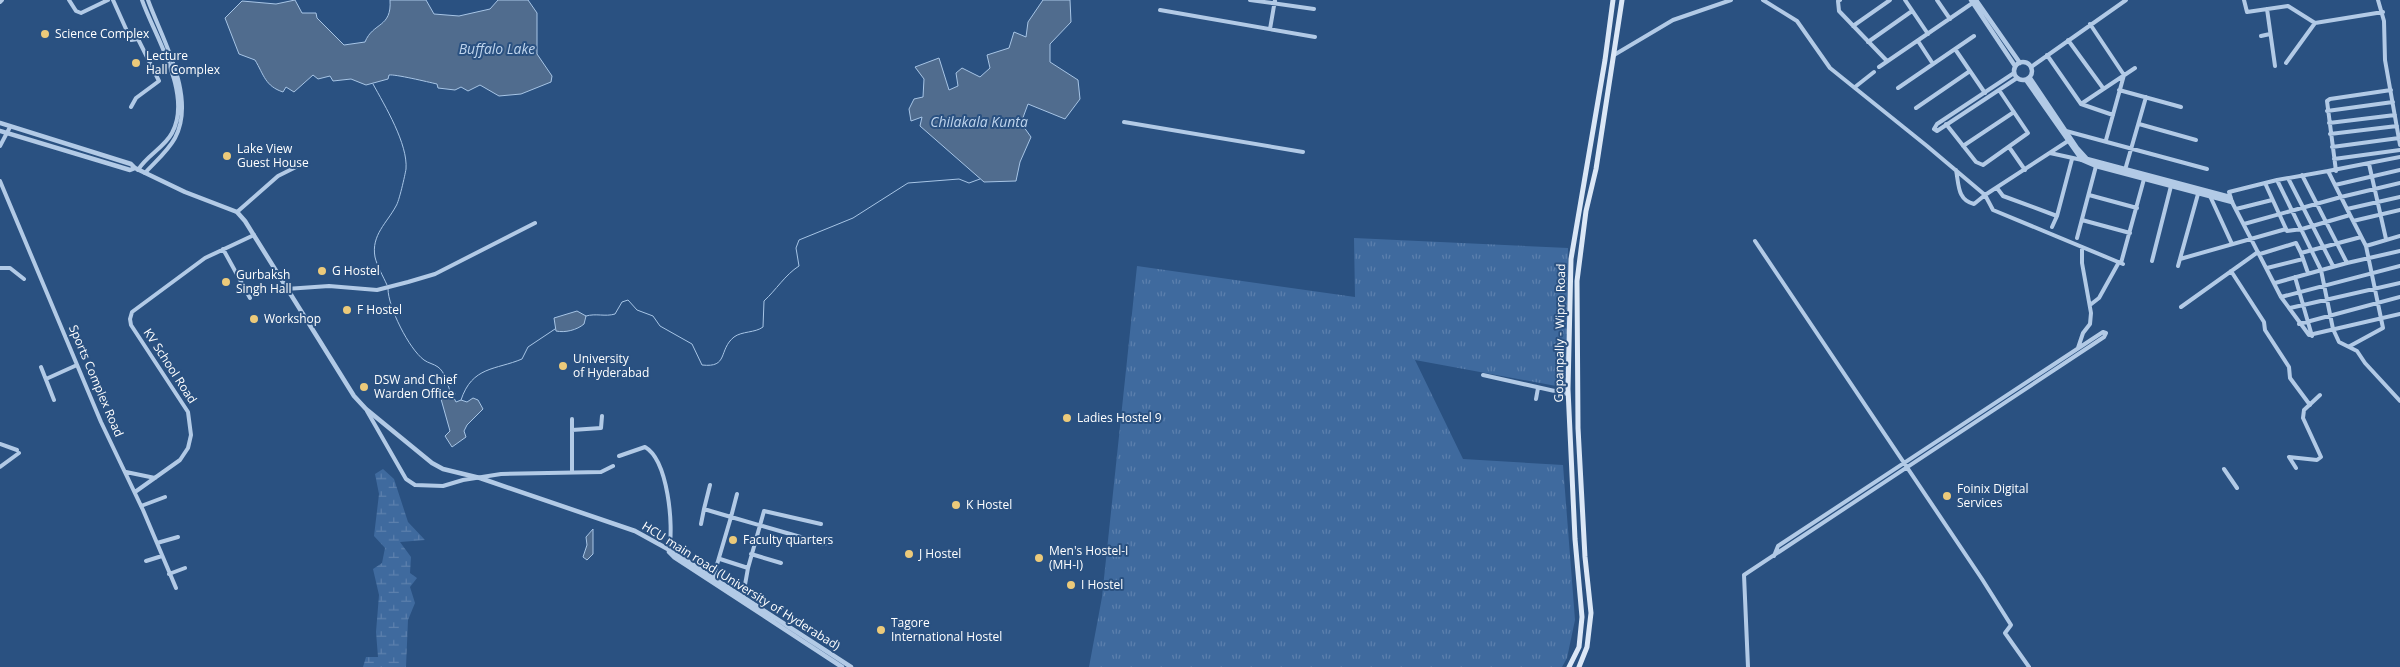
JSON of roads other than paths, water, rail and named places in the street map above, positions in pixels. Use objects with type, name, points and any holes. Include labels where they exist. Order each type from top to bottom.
[{"type":"main road","name":"Gopanpally - Wipro Road","points":[[1569,667],[1579,647],[1582,633],[1568,394],[1571,270],[1578,211],[1605,60],[1613,0]]},
{"type":"main road","name":"Gopanpally - Wipro Road","points":[[1579,667],[1587,647],[1590,627],[1582,514],[1577,400],[1576,320],[1579,272],[1586,211],[1596,170],[1622,0]]},
{"type":"main road","points":[[1571,270],[1579,272]]},
{"type":"main road","points":[[1578,570],[1587,570]]},
{"type":"street","points":[[68,0],[76,11],[81,13],[108,0]]},
{"type":"street","points":[[114,0],[131,40],[138,39],[159,81],[136,98],[131,108]]},
{"type":"street","points":[[0,131],[130,170],[136,169],[171,135],[176,121],[178,106],[172,73],[142,0]]},
{"type":"street","points":[[146,173],[175,139],[182,105],[181,85],[148,0]]},
{"type":"street","points":[[1250,0],[1314,9]]},
{"type":"street","points":[[1614,55],[1673,20],[1731,0]]},
{"type":"street","points":[[1763,0],[1797,21],[1830,68],[1985,195],[1993,210],[2121,263]]},
{"type":"street","points":[[1839,0],[1839,11],[1887,61]]},
{"type":"street","points":[[1853,26],[1890,0]]},
{"type":"street","points":[[1905,0],[1928,34]]},
{"type":"street","points":[[1937,0],[1950,19]]},
{"type":"street","points":[[2031,67],[2126,0]]},
{"type":"street","points":[[2244,0],[2248,12],[2282,6],[2294,9],[2315,23],[2383,12]]},
{"type":"street","points":[[2282,0],[2282,6]]},
{"type":"street","points":[[2378,0],[2383,12],[2385,60],[2400,145]]},
{"type":"street","points":[[1879,67],[1974,1],[2018,65],[2016,76],[1937,131],[1933,128],[1985,92],[2016,76],[2028,79],[2084,159]]},
{"type":"street","points":[[1270,29],[1274,2]]},
{"type":"street","points":[[1160,10],[1315,37]]},
{"type":"street","points":[[2266,10],[2275,66]]},
{"type":"street","points":[[1868,42],[1912,11]]},
{"type":"street","points":[[2286,64],[2315,23]]},
{"type":"street","points":[[2090,24],[2124,74]]},
{"type":"street","points":[[2261,36],[2270,34]]},
{"type":"street","points":[[1898,88],[1974,36]]},
{"type":"street","points":[[2068,40],[2103,88]]},
{"type":"street","points":[[1918,41],[1933,64]]},
{"type":"street","points":[[1955,49],[1988,97]]},
{"type":"street","points":[[2047,55],[2080,104],[2113,115]]},
{"type":"street","points":[[2018,65],[2025,63],[2031,67]]},
{"type":"street","points":[[2028,79],[2032,71],[2031,67]]},
{"type":"street","points":[[2080,104],[2135,68]]},
{"type":"street","points":[[1916,108],[1970,71]]},
{"type":"street","points":[[1855,87],[1874,72]]},
{"type":"street","points":[[2106,140],[2124,74]]},
{"type":"street","points":[[2028,79],[2068,141],[2084,159],[2096,166],[2198,194],[2210,194]]},
{"type":"street","points":[[1946,124],[1976,162],[1982,166],[2028,133],[1998,90]]},
{"type":"street","points":[[2119,90],[2181,107]]},
{"type":"street","points":[[2336,170],[2326,103],[2330,99],[2391,90]]},
{"type":"street","points":[[2125,170],[2133,148],[2146,97]]},
{"type":"street","points":[[2327,111],[2393,102]]},
{"type":"street","points":[[1963,146],[2014,112]]},
{"type":"street","points":[[2329,123],[2395,115]]},
{"type":"street","points":[[1124,122],[1303,152]]},
{"type":"street","points":[[0,123],[129,163],[136,169]]},
{"type":"street","points":[[2139,124],[2196,140]]},
{"type":"street","points":[[0,146],[10,126]]},
{"type":"street","points":[[2330,134],[2397,126]]},
{"type":"street","points":[[2066,131],[2106,140],[2206,169]]},
{"type":"street","points":[[2332,147],[2399,138]]},
{"type":"street","points":[[1956,170],[1960,196],[1964,201],[1974,204],[2068,141]]},
{"type":"street","points":[[2009,148],[2025,170]]},
{"type":"street","points":[[2334,159],[2400,150]]},
{"type":"street","points":[[2050,153],[2092,161],[2231,200]]},
{"type":"street","points":[[2400,157],[2277,180],[2229,192],[2231,200],[2281,297],[2307,334],[2312,336],[2333,329],[2400,314]]},
{"type":"street","points":[[2052,227],[2057,216],[2072,158]]},
{"type":"street","points":[[2369,164],[2386,239]]},
{"type":"street","points":[[237,212],[278,176],[298,166]]},
{"type":"street","points":[[2078,238],[2096,166]]},
{"type":"street","name":"HCU main road (University of Hyderabad)","points":[[136,169],[237,212],[246,221],[286,289],[340,374],[366,409],[432,463],[443,469],[480,478],[635,531],[712,580],[742,596],[851,667]]},
{"type":"street","points":[[2335,185],[2400,170]]},
{"type":"street","points":[[2328,171],[2366,246],[2383,328],[2350,346]]},
{"type":"street","points":[[2302,175],[2347,263]]},
{"type":"street","points":[[2288,178],[2333,266]]},
{"type":"street","points":[[2090,305],[2099,298],[2121,263],[2144,179]]},
{"type":"street","name":"Sports Complex Road","points":[[0,180],[101,422],[126,472],[176,588]]},
{"type":"street","points":[[2277,180],[2312,249],[2324,285],[2333,329],[2339,342],[2357,351],[2365,363],[2400,401]]},
{"type":"street","points":[[2265,183],[2286,229]]},
{"type":"street","points":[[2244,224],[2317,203],[2400,184]]},
{"type":"street","points":[[2152,261],[2171,186]]},
{"type":"street","points":[[1997,188],[2003,196],[2057,216]]},
{"type":"street","points":[[2178,266],[2198,194]]},
{"type":"street","points":[[2210,194],[2232,244]]},
{"type":"street","points":[[2089,195],[2137,208]]},
{"type":"street","points":[[2347,209],[2400,197]]},
{"type":"street","points":[[2236,208],[2272,200]]},
{"type":"street","points":[[2353,221],[2400,210]]},
{"type":"street","points":[[2180,259],[2286,229],[2289,231],[2302,229],[2350,214]]},
{"type":"street","points":[[2082,220],[2130,233]]},
{"type":"street","points":[[286,289],[329,286],[378,290],[435,274],[535,223]]},
{"type":"street","name":"KV School Road","points":[[135,492],[184,455],[190,442],[190,417],[131,325],[130,318],[132,312],[191,267],[254,234]]},
{"type":"street","points":[[2366,246],[2400,236]]},
{"type":"street","points":[[2300,254],[2312,249],[2361,237]]},
{"type":"street","points":[[1755,241],[2011,624],[2005,633],[2029,667]]},
{"type":"street","points":[[2181,307],[2259,253],[2296,243],[2308,273]]},
{"type":"street","points":[[2077,350],[2083,333],[2090,324],[2090,305],[2082,263],[2082,247]]},
{"type":"street","points":[[223,249],[250,298]]},
{"type":"street","points":[[2275,283],[2333,266],[2400,251]]},
{"type":"street","points":[[2267,268],[2303,259]]},
{"type":"street","points":[[2281,297],[2400,266]]},
{"type":"street","points":[[0,268],[10,268],[24,279]]},
{"type":"street","points":[[2231,271],[2264,322],[2265,330],[2289,367],[2290,378],[2310,405]]},
{"type":"street","points":[[2295,277],[2312,336]]},
{"type":"street","points":[[2290,308],[2400,282]]},
{"type":"street","points":[[2299,324],[2400,297]]},
{"type":"street","points":[[1748,667],[1744,575],[1774,556],[1906,465],[2103,332],[2106,333],[2104,337],[1906,465]]},
{"type":"street","points":[[46,379],[77,366]]},
{"type":"street","points":[[41,367],[54,400]]},
{"type":"street","points":[[1483,374],[1568,394]]},
{"type":"street","points":[[1536,400],[1538,388]]},
{"type":"street","points":[[2296,468],[2290,457],[2317,460],[2321,457],[2302,418],[2304,410],[2320,396]]},
{"type":"street","points":[[366,409],[406,479],[415,485],[443,486],[501,474],[601,472],[613,466]]},
{"type":"street","points":[[572,430],[601,428],[602,416]]},
{"type":"street","points":[[572,419],[572,473]]},
{"type":"street","points":[[0,444],[18,452],[0,466]]},
{"type":"street","points":[[620,456],[644,447],[652,451],[663,476],[670,511],[671,541],[668,551]]},
{"type":"street","points":[[2224,469],[2237,488]]},
{"type":"street","points":[[126,472],[155,478]]},
{"type":"street","points":[[701,524],[710,485]]},
{"type":"street","points":[[737,494],[720,559],[712,580],[842,667]]},
{"type":"street","points":[[141,506],[165,497]]},
{"type":"street","points":[[704,509],[825,544]]},
{"type":"street","points":[[742,596],[762,513],[766,510],[821,524]]},
{"type":"street","points":[[157,543],[178,537]]},
{"type":"street","points":[[751,554],[781,563]]},
{"type":"street","points":[[146,561],[162,556]]},
{"type":"street","points":[[720,559],[748,568]]},
{"type":"street","points":[[169,574],[185,568]]},
{"type":"water","name":"Buffalo Lake","points":[[295,0],[302,13],[316,13],[317,18],[344,45],[365,42],[368,36],[388,16],[390,0],[426,0],[434,14],[459,16],[490,9],[498,0],[528,0],[537,13],[537,54],[552,76],[551,82],[521,94],[499,96],[480,85],[468,91],[461,87],[455,90],[438,88],[437,84],[392,75],[389,75],[388,79],[366,85],[351,79],[333,81],[330,76],[318,79],[313,75],[294,92],[286,87],[283,92],[272,87],[255,60],[239,54],[225,18],[242,1],[276,4]]},
{"type":"water","name":"Chilakala Kunta","points":[[1043,0],[1070,0],[1071,22],[1050,44],[1050,62],[1078,80],[1080,99],[1065,119],[1028,104],[1021,123],[1031,137],[1020,162],[1016,181],[984,182],[920,126],[922,117],[911,121],[909,109],[914,99],[923,97],[924,79],[915,67],[939,58],[949,90],[958,86],[956,73],[962,68],[980,77],[990,68],[987,55],[1009,48],[1014,32],[1026,37],[1028,22]]},
{"type":"water","points":[[577,311],[586,316],[584,324],[571,331],[556,331],[554,318]]},
{"type":"water","points":[[450,391],[455,393],[454,398],[456,402],[461,400],[467,402],[473,398],[478,400],[483,409],[467,425],[464,431],[466,437],[452,447],[445,436],[450,431],[441,399],[444,394]]},
{"type":"water","points":[[593,529],[593,554],[587,560],[583,557],[587,545],[586,537]]},
{"type":"waterway","points":[[373,84],[395,125],[406,159],[406,169],[397,204],[375,242],[375,257],[387,285]]},
{"type":"waterway","points":[[586,316],[615,314],[622,302],[628,300],[637,310],[653,316],[660,326],[692,344],[702,365],[716,364],[720,361],[726,347],[734,337],[763,327],[764,301],[799,266],[796,248],[799,240],[853,218],[908,183],[959,179],[969,183],[980,179]]},
{"type":"waterway","points":[[388,289],[395,316],[412,347],[424,360],[440,369],[446,378],[450,391]]},
{"type":"waterway","points":[[461,400],[466,389],[478,375],[522,359],[528,347],[555,329]]},
{"type":"place","name":"Science Complex","points":[[45,34]]},
{"type":"place","name":"Lecture Hall Complex","points":[[136,63]]},
{"type":"place","name":"Lake View Guest House","points":[[227,156]]},
{"type":"place","name":"G Hostel","points":[[322,271]]},
{"type":"place","name":"Gurbaksh Singh Hall","points":[[226,282]]},
{"type":"place","name":"F Hostel","points":[[347,310]]},
{"type":"place","name":"Workshop","points":[[254,319]]},
{"type":"place","name":"University of Hyderabad","points":[[563,366]]},
{"type":"place","name":"DSW and Chief Warden Office","points":[[364,387]]},
{"type":"place","name":"Ladies Hostel 9","points":[[1067,418]]},
{"type":"place","name":"Foinix Digital Services","points":[[1947,496]]},
{"type":"place","name":"K Hostel","points":[[956,505]]},
{"type":"place","name":"Faculty quarters","points":[[733,540]]},
{"type":"place","name":"J Hostel","points":[[909,554]]},
{"type":"place","name":"Men's Hostel-I (MH-I)","points":[[1039,558]]},
{"type":"place","name":"I Hostel","points":[[1071,585]]},
{"type":"place","name":"Tagore International Hostel","points":[[881,630]]}]
